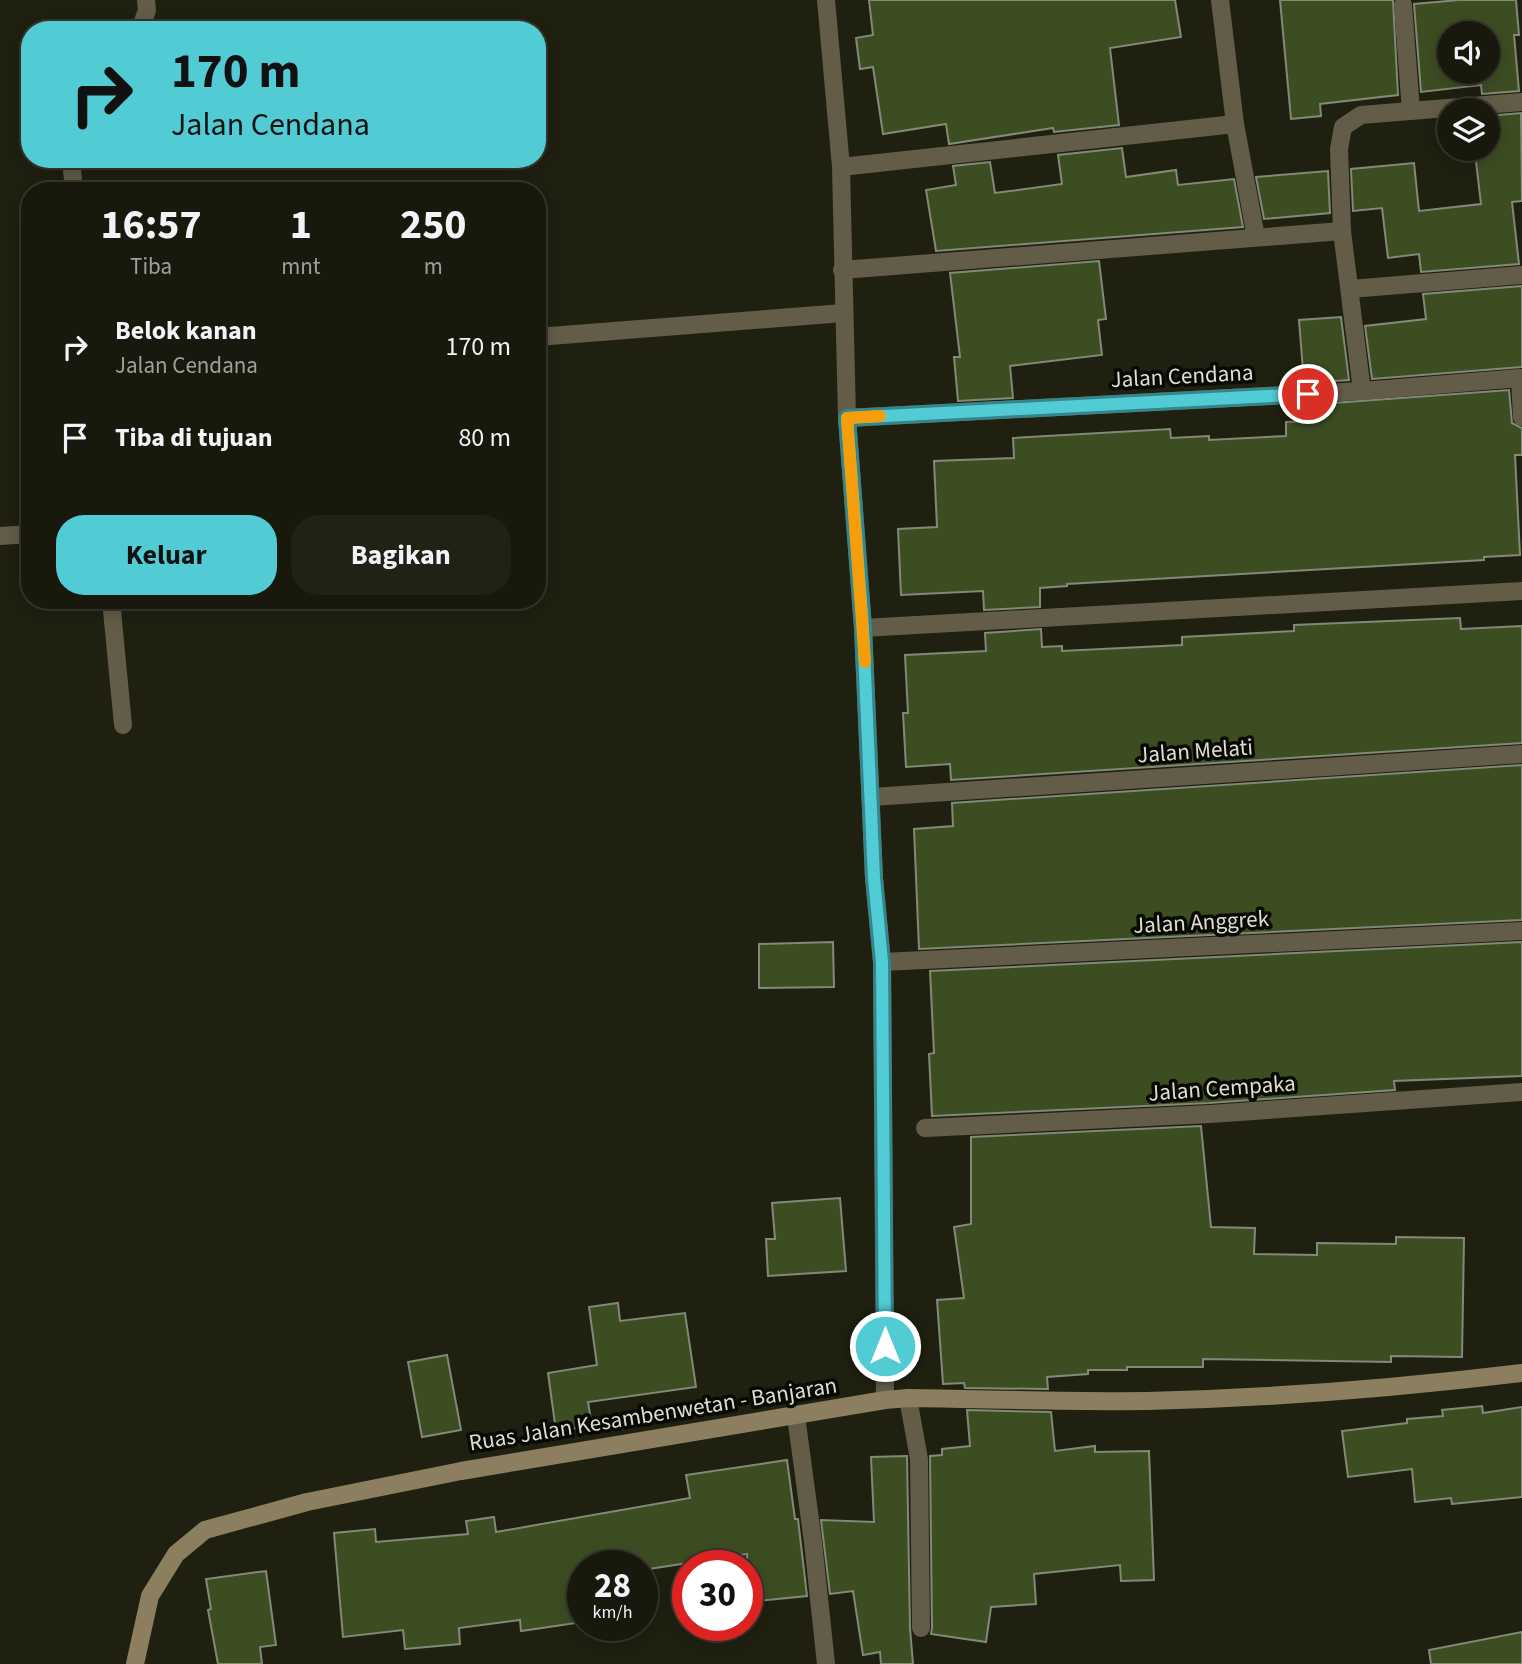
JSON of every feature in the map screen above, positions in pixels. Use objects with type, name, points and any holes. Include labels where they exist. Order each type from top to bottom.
[{"type":"main road","name":"Ruas Jalan Kesambenwetan - Banjaran","points":[[135,1664],[150,1596],[176,1554],[205,1530],[307,1502],[461,1471],[885,1400],[1185,1399],[1439,1383],[1522,1373]]},
{"type":"street","points":[[143,21],[147,10],[146,0]]},
{"type":"street","points":[[826,0],[841,167],[847,418],[863,628],[874,878],[882,962],[885,1400]]},
{"type":"street","points":[[1220,0],[1235,124],[1256,237]]},
{"type":"street","points":[[1403,5],[1411,111]]},
{"type":"street","points":[[1362,391],[1342,231],[1339,149],[1343,127],[1361,115],[1522,102]]},
{"type":"street","points":[[841,167],[1235,124]]},
{"type":"street","points":[[842,270],[1342,231]]},
{"type":"street","points":[[1350,289],[1522,275]]},
{"type":"street","points":[[546,336],[843,313]]},
{"type":"street","points":[[1521,378],[1522,417]]},
{"type":"street","name":"Jalan Cendana","points":[[847,418],[1362,391],[1521,378]]},
{"type":"street","points":[[0,536],[21,535]]},
{"type":"street","points":[[863,628],[1522,591]]},
{"type":"street","points":[[112,609],[123,725]]},
{"type":"street","name":"Jalan Melati","points":[[872,797],[1522,754]]},
{"type":"street","name":"Jalan Anggrek","points":[[882,962],[1522,931]]},
{"type":"street","name":"Jalan Cempaka","points":[[925,1128],[1210,1114],[1522,1092]]},
{"type":"street","points":[[908,1398],[919,1459],[921,1628]]},
{"type":"street","points":[[796,1416],[826,1664]]},
{"type":"building","points":[[869,0],[1175,0],[1181,37],[1110,48],[1119,125],[1054,132],[1053,128],[949,144],[946,124],[883,134],[873,67],[860,69],[856,38],[873,35]]},
{"type":"building","points":[[1280,0],[1393,0],[1398,95],[1320,104],[1321,116],[1291,119]]},
{"type":"building","points":[[1459,0],[1516,0],[1519,35],[1514,35],[1519,91],[1482,94],[1481,85],[1421,92],[1414,4]]},
{"type":"building","points":[[1521,113],[1522,201],[1512,202],[1519,264],[1421,272],[1419,254],[1388,258],[1382,208],[1353,211],[1351,169],[1414,163],[1419,211],[1481,204],[1476,161],[1500,161],[1500,115]]},
{"type":"building","points":[[1122,148],[1126,177],[1176,170],[1178,185],[1234,179],[1243,227],[936,251],[926,190],[956,185],[953,166],[990,162],[995,193],[1062,184],[1058,155]]},
{"type":"building","points":[[1328,171],[1330,213],[1264,219],[1256,177]]},
{"type":"building","points":[[1099,261],[1106,319],[1098,320],[1102,355],[1010,366],[1013,398],[958,401],[954,357],[960,357],[950,273]]},
{"type":"building","points":[[1522,286],[1522,367],[1372,379],[1365,326],[1426,319],[1423,294]]},
{"type":"building","points":[[1341,317],[1349,380],[1304,383],[1299,320]]},
{"type":"building","points":[[1509,390],[1512,423],[1522,428],[1522,455],[1515,455],[1520,555],[1484,557],[1484,560],[1067,584],[1040,588],[1040,607],[984,610],[983,591],[901,595],[898,529],[937,527],[934,461],[1014,458],[1013,438],[1170,429],[1171,438],[1209,436],[1209,440],[1286,436],[1286,422],[1308,421],[1306,405]]},
{"type":"building","points":[[1460,618],[1461,629],[1522,626],[1522,743],[951,780],[950,764],[906,767],[903,713],[908,713],[905,655],[986,651],[985,633],[1041,629],[1042,647],[1062,646],[1062,651],[1182,645],[1182,637],[1294,631],[1294,625]]},
{"type":"building","points":[[1522,765],[1522,920],[919,949],[914,829],[953,826],[952,803]]},
{"type":"building","points":[[833,942],[834,987],[759,988],[759,944]]},
{"type":"building","points":[[1522,942],[1522,1076],[1394,1081],[1395,1090],[1209,1103],[932,1116],[929,1054],[934,1053],[930,971]]},
{"type":"building","points":[[1201,1126],[1211,1227],[1255,1228],[1254,1254],[1317,1255],[1317,1243],[1396,1244],[1396,1237],[1464,1238],[1462,1357],[1391,1356],[1391,1362],[1203,1359],[1203,1367],[1127,1367],[1127,1370],[1088,1370],[1088,1374],[1047,1377],[1048,1389],[965,1388],[964,1383],[943,1384],[937,1300],[964,1298],[954,1227],[971,1224],[971,1137]]},
{"type":"building","points":[[840,1198],[846,1271],[768,1276],[766,1239],[775,1239],[772,1203]]},
{"type":"building","points":[[618,1303],[620,1321],[685,1313],[696,1387],[588,1402],[592,1426],[556,1431],[548,1373],[597,1365],[589,1307]]},
{"type":"building","points":[[447,1355],[461,1430],[422,1437],[408,1362]]},
{"type":"building","points":[[1482,1406],[1483,1413],[1522,1407],[1522,1497],[1452,1504],[1451,1498],[1415,1502],[1412,1469],[1348,1477],[1342,1431],[1407,1423],[1407,1419],[1443,1416],[1442,1410]]},
{"type":"building","points":[[967,1410],[1051,1412],[1055,1451],[1095,1446],[1095,1452],[1149,1451],[1154,1580],[1121,1581],[1120,1565],[1034,1574],[1036,1604],[991,1607],[986,1642],[931,1634],[930,1456],[942,1455],[942,1449],[970,1446]]},
{"type":"building","points":[[907,1456],[913,1664],[881,1664],[880,1652],[863,1655],[853,1591],[830,1594],[821,1520],[874,1522],[871,1457]]},
{"type":"building","points":[[787,1460],[795,1519],[798,1519],[807,1596],[763,1600],[763,1550],[672,1550],[672,1565],[658,1568],[658,1550],[567,1550],[567,1624],[521,1631],[520,1620],[459,1628],[460,1644],[405,1649],[403,1630],[343,1637],[334,1533],[375,1529],[376,1542],[468,1534],[466,1521],[494,1517],[496,1532],[690,1498],[686,1475]]},
{"type":"building","points":[[266,1571],[276,1645],[260,1647],[262,1664],[218,1664],[208,1610],[211,1609],[206,1579]]},
{"type":"building","points":[[1522,1632],[1522,1664],[1431,1664],[1429,1650]]},
{"type":"slow traffic","points":[[865,662],[847,418],[880,416]]},
{"type":"route","points":[[885,1346],[882,962],[874,878],[863,628],[847,418],[1308,394]]}]
